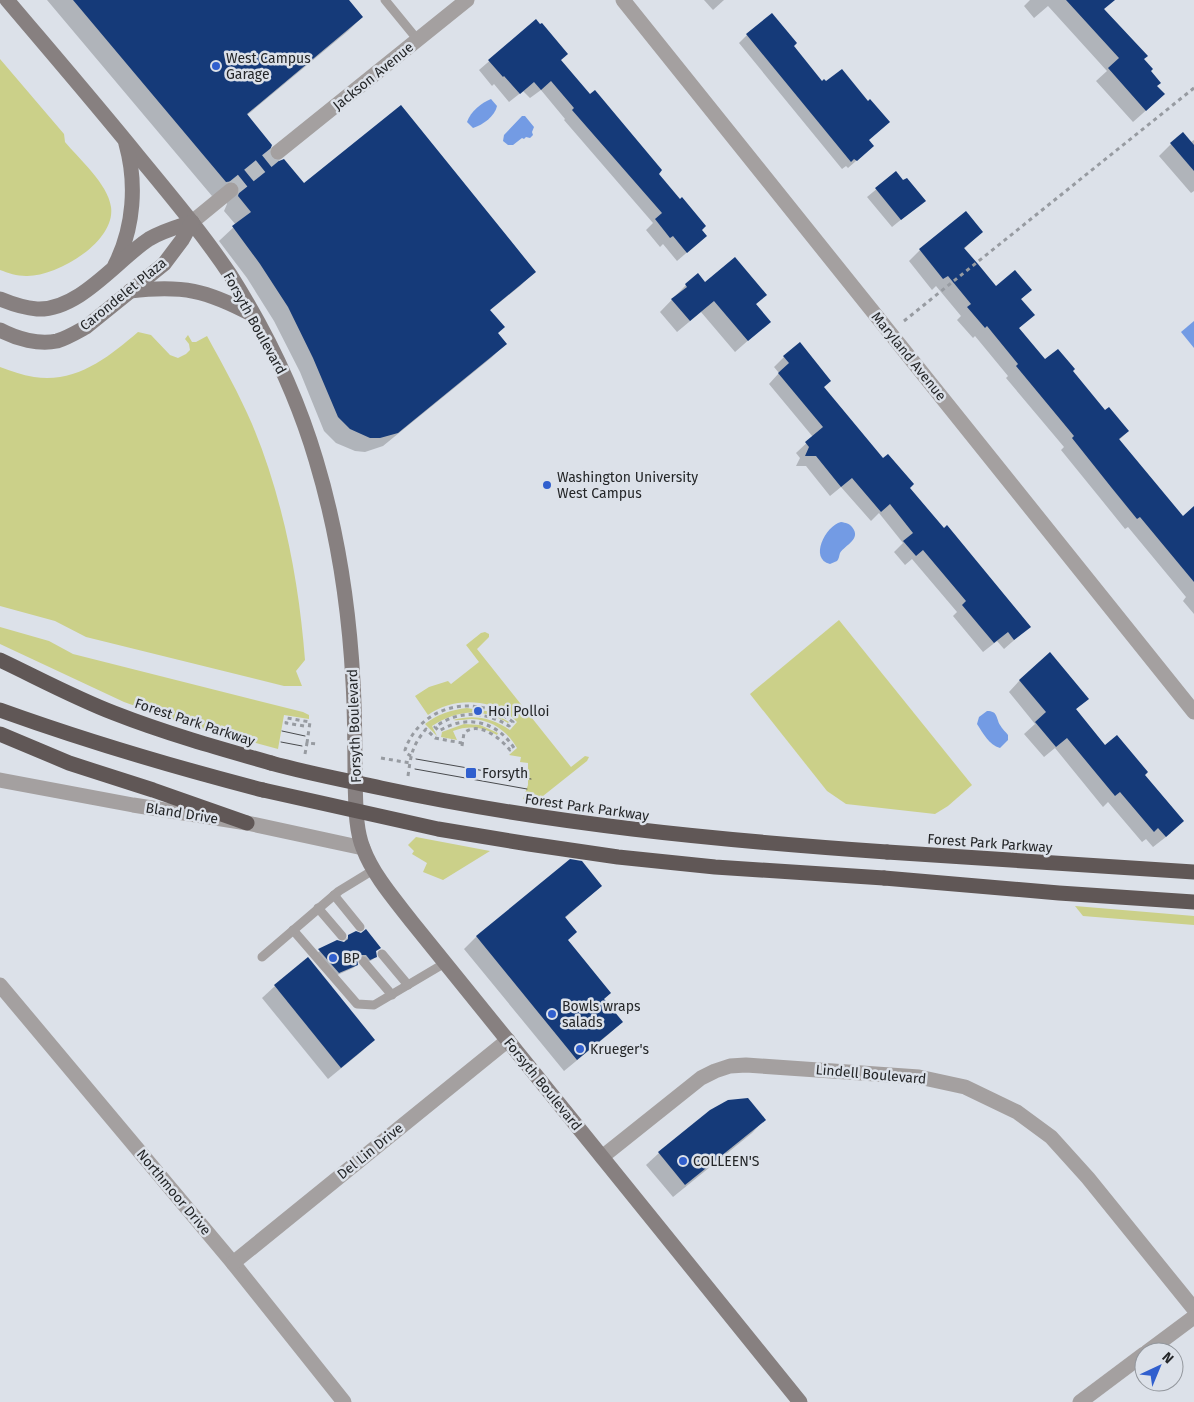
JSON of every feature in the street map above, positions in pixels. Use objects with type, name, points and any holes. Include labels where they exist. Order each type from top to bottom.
[{"type":"highway","name":"Forest Park Parkway","points":[[0,660],[112,712],[213,747],[301,771],[451,803],[566,822],[708,838],[886,852],[1194,872]]},
{"type":"highway","points":[[0,710],[91,741],[263,790],[438,829],[528,844],[618,857],[715,867],[1194,902]]},
{"type":"highway","points":[[0,734],[69,763],[247,823]]},
{"type":"main road","name":"Forsyth Boulevard","points":[[6,0],[126,140],[192,222],[232,278],[275,354],[316,459],[330,509],[348,607],[356,798],[358,826],[363,848],[397,902],[445,963],[800,1402]]},
{"type":"main road","points":[[113,268],[124,245],[131,216],[132,176],[126,140]]},
{"type":"main road","name":"Carondelet Plaza","points":[[0,299],[17,306],[38,309],[57,306],[74,298],[148,240],[173,228],[192,222]]},
{"type":"main road","name":"Carondelet Plaza","points":[[0,330],[22,339],[40,342],[57,341],[86,326],[164,264],[182,240],[192,222]]},
{"type":"main road","points":[[130,292],[162,288],[194,290],[216,297],[253,315]]},
{"type":"street","name":"Jackson Avenue","points":[[278,152],[467,0]]},
{"type":"street","name":"Maryland Avenue","points":[[623,0],[1194,712]]},
{"type":"street","points":[[192,222],[231,190]]},
{"type":"street","name":"Bland Drive","points":[[0,780],[133,805],[247,823],[363,848]]},
{"type":"street","name":"Northmoor Drive","points":[[0,985],[233,1263],[344,1402]]},
{"type":"street","name":"Del Lin Drive","points":[[233,1263],[508,1040]]},
{"type":"street","name":"Lindell Boulevard","points":[[602,1157],[690,1086],[715,1071],[730,1066],[746,1065],[919,1077],[965,1087],[1017,1112],[1051,1138],[1088,1178],[1194,1309]]},
{"type":"street","points":[[1160,1342],[1194,1317]]},
{"type":"street","points":[[1080,1402],[1134,1361]]},
{"type":"lane","points":[[385,0],[417,40]]},
{"type":"lane","points":[[262,956],[334,895],[375,869]]},
{"type":"lane","points":[[334,895],[360,927]]},
{"type":"lane","points":[[318,908],[342,936]]},
{"type":"lane","points":[[293,930],[357,1004],[374,1005],[445,963]]},
{"type":"lane","points":[[382,954],[408,985]]},
{"type":"lane","points":[[363,961],[392,995]]},
{"type":"path","points":[[890,333],[1194,88]]},
{"type":"path","points":[[411,756],[405,750],[415,731],[426,720],[449,708],[468,705],[484,707],[500,712],[513,722],[509,726],[487,715],[470,714],[455,717],[435,727],[439,731],[438,739]]},
{"type":"path","points":[[304,726],[286,722],[287,718],[310,722],[305,756]]},
{"type":"path","points":[[407,778],[412,750],[426,729],[438,739],[462,744],[466,731],[484,731],[496,736],[510,750],[514,748],[502,733],[484,723],[464,721],[452,724],[439,731]]},
{"type":"path","points":[[307,743],[318,744]]},
{"type":"path","points":[[381,758],[410,763]]},
{"type":"green space","points":[[0,59],[64,134],[65,142],[92,172],[105,190],[111,207],[110,220],[104,233],[94,244],[82,255],[67,264],[53,271],[38,275],[26,276],[0,270]]},
{"type":"green space","points":[[138,332],[151,335],[170,355],[178,358],[190,350],[189,344],[185,339],[188,335],[192,342],[207,336],[247,413],[273,481],[288,540],[299,600],[305,660],[296,671],[302,686],[284,686],[86,637],[55,621],[0,606],[0,367],[34,377],[49,378],[63,376],[77,372],[103,359]]},
{"type":"green space","points":[[839,620],[972,785],[948,806],[935,814],[846,804],[827,791],[750,694]]},
{"type":"green space","points":[[0,627],[49,641],[73,654],[303,712],[309,715],[309,719],[284,715],[278,749],[183,723],[124,702],[0,644]]},
{"type":"green space","points":[[485,632],[489,634],[489,637],[477,649],[571,767],[585,756],[589,757],[587,761],[543,796],[540,801],[523,799],[528,785],[528,763],[520,762],[521,757],[509,755],[517,748],[509,736],[492,724],[479,720],[453,720],[468,717],[483,718],[510,730],[517,722],[508,714],[486,704],[474,702],[450,705],[428,715],[415,696],[429,687],[448,681],[451,684],[479,662],[466,645]]},
{"type":"green space","points":[[467,708],[492,712],[509,722],[489,714],[469,712],[450,717],[432,726],[437,736],[425,724],[445,713]]},
{"type":"green space","points":[[464,724],[480,725],[498,733],[497,735],[486,730],[470,728],[453,731],[457,740],[441,737],[442,732]]},
{"type":"green space","points":[[416,837],[490,851],[443,880],[423,872],[427,863],[412,854],[414,851],[408,845]]},
{"type":"green space","points":[[1075,906],[1194,916],[1194,925],[1083,916]]},
{"type":"water","points":[[491,99],[497,106],[496,110],[481,125],[473,128],[467,122],[471,114],[480,105]]},
{"type":"water","points":[[522,116],[525,116],[534,127],[533,135],[530,138],[522,138],[513,145],[508,145],[503,141],[504,135]]},
{"type":"water","points":[[1194,321],[1194,348],[1181,332]]},
{"type":"water","points":[[841,522],[851,526],[855,531],[855,535],[852,542],[842,550],[837,561],[830,564],[824,561],[820,550],[825,536],[835,525]]},
{"type":"water","points":[[987,711],[995,714],[1008,735],[1008,740],[1000,748],[989,741],[977,724],[979,717]]},
{"type":"building","points":[[73,0],[349,0],[363,17],[247,114],[272,145],[269,153],[271,158],[279,161],[284,159],[304,183],[401,105],[536,272],[490,310],[505,327],[498,333],[507,344],[398,433],[380,438],[370,438],[350,429],[338,417],[313,358],[288,307],[232,226],[251,212],[238,196],[240,189],[238,184],[234,181],[226,182]]},
{"type":"building","points":[[1066,0],[1115,0],[1104,9],[1148,56],[1144,59],[1153,69],[1151,71],[1161,83],[1157,86],[1165,94],[1146,111],[1108,68],[1119,58]]},
{"type":"building","points":[[772,13],[797,43],[794,46],[822,81],[824,79],[826,81],[842,69],[868,101],[870,99],[890,122],[869,140],[874,146],[857,161],[854,159],[851,162],[746,34]]},
{"type":"building","points":[[536,19],[540,24],[542,23],[568,54],[561,60],[590,94],[595,90],[662,170],[659,174],[680,199],[682,197],[706,226],[702,230],[707,236],[687,253],[673,236],[670,238],[655,219],[662,213],[572,110],[574,108],[551,81],[541,90],[534,82],[520,94],[488,60]]},
{"type":"building","points":[[1183,132],[1194,145],[1194,171],[1170,143]]},
{"type":"building","points":[[896,171],[903,180],[907,178],[926,201],[901,220],[875,188]]},
{"type":"building","points":[[966,211],[983,232],[964,248],[996,286],[1015,270],[1032,290],[1021,299],[1035,315],[1019,328],[1045,359],[1058,349],[1075,369],[1073,371],[1105,410],[1109,407],[1129,431],[1119,439],[1183,516],[1194,506],[1194,582],[1140,517],[1137,519],[1111,487],[1072,438],[1074,436],[1016,366],[1018,364],[987,326],[985,328],[967,307],[971,304],[948,276],[943,279],[919,249]]},
{"type":"building","points":[[735,257],[767,295],[756,304],[771,322],[748,341],[714,301],[690,321],[671,299],[687,287],[685,284],[698,273],[705,282]]},
{"type":"building","points":[[800,342],[831,381],[824,387],[883,458],[888,454],[914,484],[910,488],[944,528],[947,525],[1031,627],[1014,640],[1008,632],[994,643],[962,605],[966,601],[923,550],[916,556],[903,541],[913,533],[890,504],[881,512],[852,478],[841,487],[816,456],[805,456],[809,447],[805,442],[823,427],[778,373],[789,363],[783,356]]},
{"type":"building","points":[[1050,652],[1089,699],[1076,709],[1105,745],[1117,735],[1148,772],[1145,775],[1184,821],[1166,837],[1158,828],[1154,832],[1120,792],[1115,796],[1067,738],[1056,747],[1035,722],[1046,712],[1019,680]]},
{"type":"building","points":[[570,859],[582,861],[602,886],[565,917],[577,932],[568,940],[611,993],[604,999],[623,1022],[577,1060],[476,936]]},
{"type":"building","points":[[366,929],[381,948],[376,951],[377,957],[370,960],[366,955],[361,955],[357,959],[358,965],[339,973],[318,949],[337,940],[344,942],[348,939],[348,935],[356,931],[361,933]]},
{"type":"building","points":[[308,957],[375,1040],[341,1068],[274,985]]},
{"type":"building","points":[[748,1098],[766,1120],[685,1185],[658,1152],[710,1110],[728,1100]]},
{"type":"tunnel","points":[[231,190],[278,152]]},
{"type":"tram line","points":[[282,731],[305,736]]},
{"type":"tram line","points":[[281,742],[302,746]]},
{"type":"tram line","points":[[416,759],[531,779]]},
{"type":"tram line","points":[[415,769],[527,789]]},
{"type":"place","name":"West Campus Garage","points":[[216,66]]},
{"type":"place","name":"Washington University West Campus","points":[[547,485]]},
{"type":"place","name":"Hoi Polloi","points":[[478,711]]},
{"type":"place","name":"Forsyth","points":[[471,773]]},
{"type":"place","name":"BP","points":[[333,958]]},
{"type":"place","name":"Bowls wraps salads","points":[[552,1014]]},
{"type":"place","name":"Krueger's","points":[[580,1049]]},
{"type":"place","name":"COLLEEN'S","points":[[683,1161]]}]
